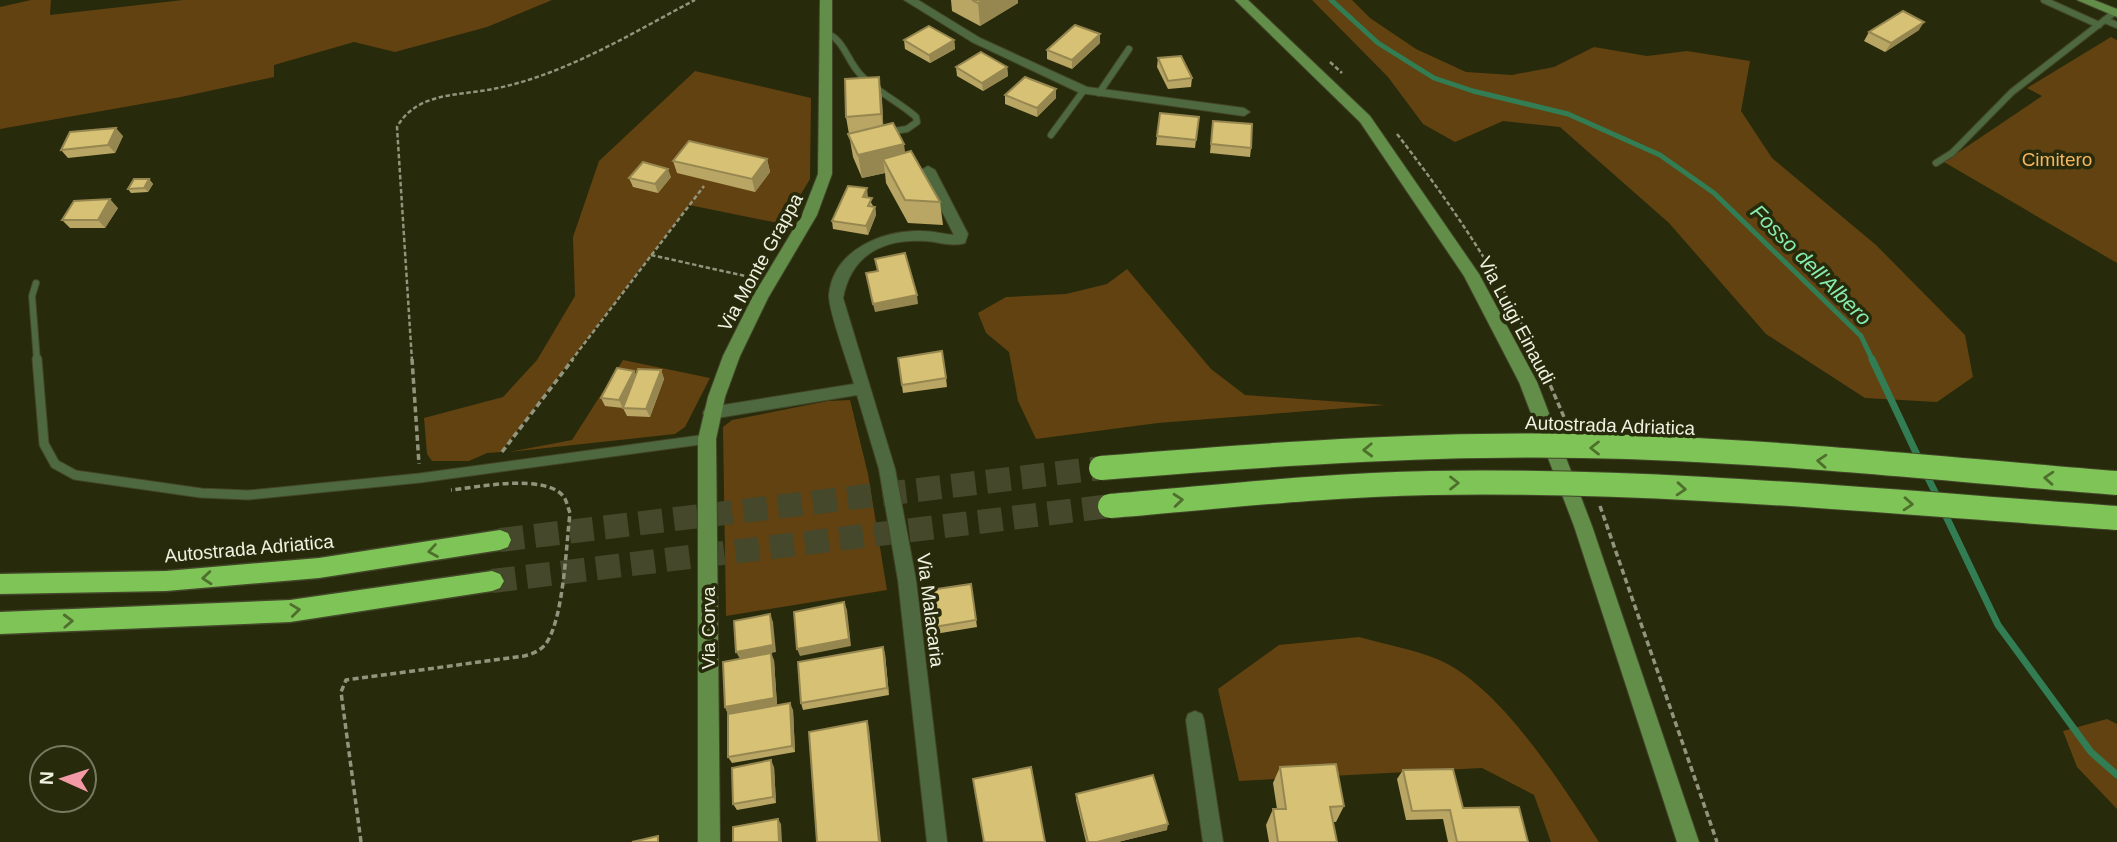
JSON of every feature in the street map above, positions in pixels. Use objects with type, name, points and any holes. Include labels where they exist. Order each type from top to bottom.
[{"type":"highway","name":"Autostrada Adriatica","points":[[1101,468],[1278,453],[1487,447],[1651,448],[2117,483]]},
{"type":"highway","points":[[1110,506],[1376,486],[1552,484],[1657,488],[2117,518]]},
{"type":"highway","name":"Autostrada Adriatica","points":[[0,584],[166,581],[305,570],[500,540]]},
{"type":"highway","points":[[0,622],[290,611],[492,581]]},
{"type":"street","name":"Via Monte Grappa","points":[[711,413],[732,355],[770,281],[806,224],[821,191],[825,174],[825,0]]},
{"type":"street","points":[[910,0],[976,40],[1084,90],[1244,112]]},
{"type":"street","name":"Via Luigi Einaudi","points":[[1241,0],[1365,119],[1478,286],[1528,382],[1583,526],[1688,842]]},
{"type":"street","points":[[2082,0],[2111,19]]},
{"type":"street","name":"Via Malacaria","points":[[928,170],[961,234],[960,240],[916,236],[886,240],[866,248],[849,261],[838,281],[836,298],[887,469],[907,580],[937,842]]},
{"type":"street","points":[[711,413],[864,388]]},
{"type":"street","name":"Via Corva","points":[[709,842],[707,439],[711,413]]},
{"type":"street","points":[[1195,720],[1213,842]]},
{"type":"lane","points":[[2044,0],[2111,19]]},
{"type":"lane","points":[[1936,163],[1952,153],[2012,92],[2111,19]]},
{"type":"lane","points":[[824,32],[841,39],[855,68],[869,82],[916,117],[917,122],[913,127],[894,131]]},
{"type":"lane","points":[[1099,93],[1129,49]]},
{"type":"lane","points":[[1051,135],[1084,90]]},
{"type":"lane","points":[[36,283],[32,296],[44,444],[57,469],[75,475],[201,493],[248,495],[420,478],[707,439]]},
{"type":"path","points":[[361,842],[341,692],[346,680],[508,660],[534,654],[547,643],[554,625],[570,513],[564,496],[553,488],[530,483],[448,491],[430,489],[420,478],[397,127],[401,115],[423,101],[497,89],[557,72],[695,0]]},
{"type":"path","points":[[501,452],[704,186]]},
{"type":"path","points":[[651,256],[770,281]]},
{"type":"green space","points":[[31,0],[51,0],[50,15],[183,0],[552,0],[487,27],[395,52],[354,42],[274,65],[274,77],[181,97],[0,129],[0,7]]},
{"type":"green space","points":[[1312,0],[1352,0],[1370,18],[1416,49],[1466,72],[1512,75],[1554,67],[1594,47],[1647,56],[1687,51],[1750,61],[1741,111],[1772,158],[1876,245],[1965,335],[1973,377],[1937,402],[1865,398],[1766,334],[1669,223],[1560,127],[1503,121],[1455,142],[1423,124],[1388,77]]},
{"type":"green space","name":"Cimitero","points":[[2111,37],[2117,40],[2117,263],[1944,162],[2042,96],[2027,88]]},
{"type":"green space","points":[[695,71],[811,98],[810,179],[783,224],[689,205],[501,452],[487,453],[469,461],[432,461],[427,454],[424,418],[503,397],[537,360],[575,296],[573,237],[599,161]]},
{"type":"green space","points":[[1127,269],[1211,369],[1245,395],[1385,405],[1158,423],[1036,439],[1018,401],[1009,352],[986,333],[978,313],[1006,297],[1066,294],[1107,284]]},
{"type":"green space","points":[[623,360],[710,378],[685,427],[675,434],[509,452],[572,440]]},
{"type":"green space","points":[[850,400],[868,474],[887,590],[726,616],[723,427],[732,420],[828,401]]},
{"type":"green space","points":[[1359,637],[1437,659],[1483,690],[1528,739],[1599,842],[1551,842],[1534,795],[1482,768],[1239,781],[1218,689],[1279,645]]},
{"type":"green space","points":[[2107,719],[2117,724],[2117,809],[2077,767],[2063,731]]},
{"type":"building","points":[[1903,11],[1924,22],[1891,43],[1869,32]]},
{"type":"building","points":[[1075,25],[1100,34],[1072,60],[1047,50]]},
{"type":"building","points":[[929,26],[954,40],[929,55],[904,40]]},
{"type":"building","points":[[981,52],[1007,67],[982,83],[956,67]]},
{"type":"building","points":[[1181,56],[1192,78],[1168,81],[1158,58]]},
{"type":"building","points":[[879,77],[881,114],[846,117],[845,79]]},
{"type":"building","points":[[1025,77],[1056,89],[1037,108],[1005,95]]},
{"type":"building","points":[[1160,113],[1199,117],[1196,140],[1157,136]]},
{"type":"building","points":[[1213,121],[1252,124],[1251,148],[1211,144]]},
{"type":"building","points":[[893,123],[904,144],[858,155],[848,134]]},
{"type":"building","points":[[116,128],[108,145],[61,150],[70,132]]},
{"type":"building","points":[[689,141],[767,159],[752,179],[673,161]]},
{"type":"building","points":[[911,151],[940,202],[905,200],[883,159]]},
{"type":"building","points":[[643,162],[668,169],[655,184],[629,178]]},
{"type":"building","points":[[134,179],[149,179],[144,188],[128,189]]},
{"type":"building","points":[[848,186],[867,188],[863,197],[872,198],[868,206],[875,207],[866,226],[832,221]]},
{"type":"building","points":[[110,199],[98,220],[62,220],[74,201]]},
{"type":"building","points":[[905,253],[917,295],[873,304],[866,273],[878,271],[875,259]]},
{"type":"building","points":[[942,351],[946,378],[902,385],[898,358]]},
{"type":"building","points":[[617,368],[634,371],[619,400],[601,398]]},
{"type":"building","points":[[638,369],[661,370],[646,409],[623,408]]},
{"type":"building","points":[[971,584],[976,620],[928,628],[923,591]]},
{"type":"building","points":[[844,602],[849,639],[797,649],[794,612]]},
{"type":"building","points":[[770,614],[773,645],[736,652],[734,621]]},
{"type":"building","points":[[883,647],[887,688],[801,703],[798,662]]},
{"type":"building","points":[[771,653],[774,698],[725,707],[723,662]]},
{"type":"building","points":[[790,703],[792,746],[728,757],[728,714]]},
{"type":"building","points":[[867,721],[879,842],[817,842],[809,732]]},
{"type":"building","points":[[771,760],[773,797],[733,804],[732,768]]},
{"type":"building","points":[[1336,764],[1344,806],[1330,807],[1337,842],[1278,842],[1273,809],[1286,809],[1280,767]]},
{"type":"building","points":[[1031,767],[1045,842],[984,842],[973,779]]},
{"type":"building","points":[[1453,769],[1463,808],[1519,807],[1528,842],[1457,842],[1450,810],[1412,811],[1403,770]]},
{"type":"building","points":[[1153,775],[1168,824],[1088,842],[1076,794]]},
{"type":"building","points":[[778,819],[779,842],[733,842],[733,827]]},
{"type":"building","points":[[658,836],[658,842],[632,842]]},
{"type":"waterway","name":"Fosso dell'Albero","points":[[1331,0],[1378,43],[1434,78],[1473,91],[1568,114],[1660,155],[1714,193],[1861,336],[1873,361]]},
{"type":"waterway","name":"Fosso dell'Albero","points":[[1872,359],[1919,459]]},
{"type":"waterway","name":"Fosso dell'Albero","points":[[1925,472],[1939,500]]},
{"type":"waterway","name":"Fosso dell'Albero","points":[[1943,510],[1998,625],[2091,752],[2117,775]]},
{"type":"tunnel","points":[[500,540],[1101,468]]},
{"type":"tunnel","points":[[492,581],[1110,506]]}]
